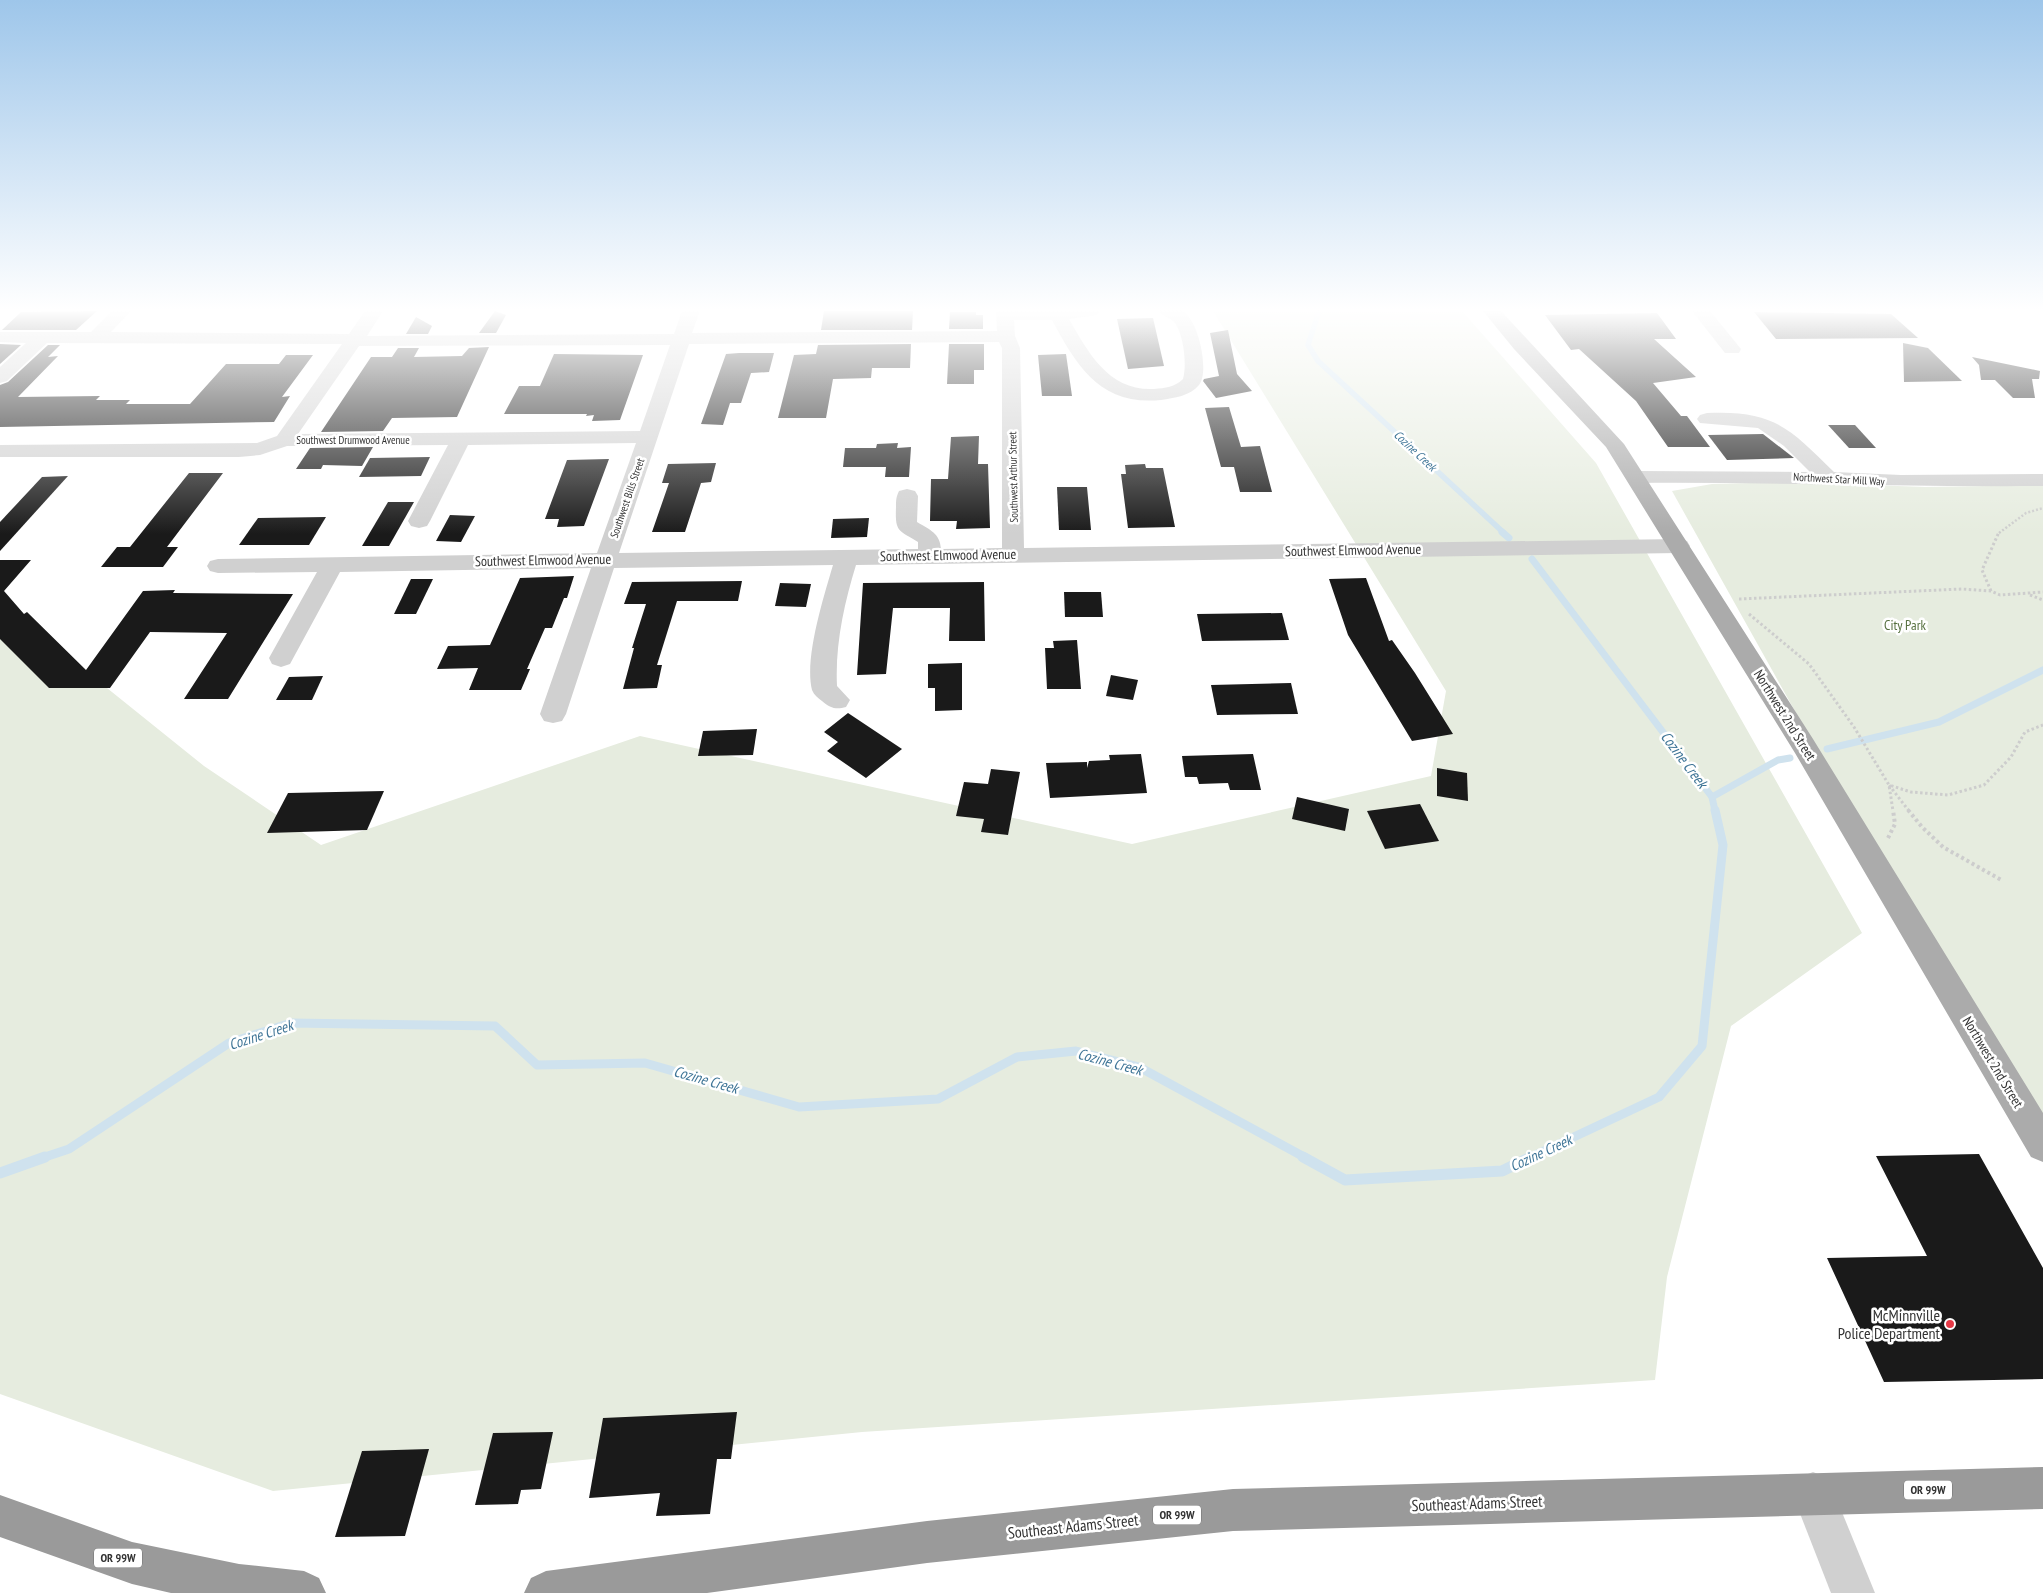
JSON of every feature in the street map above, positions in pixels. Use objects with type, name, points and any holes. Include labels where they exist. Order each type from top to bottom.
[{"type":"highway","name":"OR 99W","points":[[1813,1493],[2043,1488]]},
{"type":"highway","name":"Southeast Adams Street","points":[[546,1593],[927,1542],[1233,1510],[1813,1493]]},
{"type":"highway","name":"OR 99W","points":[[0,1516],[132,1563],[238,1589],[304,1593]]},
{"type":"main road","name":"Northwest 2nd Street","points":[[1561,385],[1586,410],[1614,444],[1636,477],[1875,863],[2043,1145]]},
{"type":"street","points":[[284,440],[322,385]]},
{"type":"street","name":"Southwest Bills Street","points":[[553,714],[666,385]]},
{"type":"street","name":"Southwest Arthur Street","points":[[1011,385],[1013,554]]},
{"type":"street","points":[[1111,385],[1130,393],[1165,394],[1180,390],[1187,385]]},
{"type":"street","points":[[1707,419],[1723,418],[1765,425],[1791,442],[1830,479]]},
{"type":"street","name":"Southwest Drumwood Avenue","points":[[0,452],[239,451],[260,449],[284,440],[648,437]]},
{"type":"street","points":[[419,521],[460,439]]},
{"type":"street","name":"Northwest Star Mill Way","points":[[1636,477],[1755,476],[1901,481],[2043,480]]},
{"type":"street","points":[[907,496],[906,525],[929,539],[930,556]]},
{"type":"street","name":"Southwest Elmwood Avenue","points":[[218,566],[1679,546]]},
{"type":"street","points":[[837,700],[825,690],[823,664],[838,586],[847,556]]},
{"type":"street","points":[[281,658],[333,564]]},
{"type":"street","points":[[1813,1493],[1853,1593]]},
{"type":"path","points":[[1991,591],[1982,570],[1999,532],[2026,514],[2043,508]]},
{"type":"path","points":[[1713,600],[1962,589],[1991,591],[2000,595],[2043,592]]},
{"type":"path","points":[[2027,593],[2043,600]]},
{"type":"path","points":[[1713,600],[1753,616],[1810,664],[1854,727],[1889,786],[1922,827],[1943,847],[2003,881]]},
{"type":"path","points":[[1889,786],[1911,792],[1948,795],[1984,785],[2011,757],[2025,732],[2043,725]]},
{"type":"path","points":[[1875,863],[1895,824],[1889,786]]},
{"type":"green space","points":[[1259,385],[1528,385],[1596,463],[1862,933],[1731,1026],[1667,1277],[1655,1380],[862,1432],[273,1491],[0,1394],[0,602],[204,766],[321,845],[640,736],[1132,844],[1431,776],[1446,691]]},
{"type":"green space","name":"City Park","points":[[1786,482],[1925,487],[2043,485],[2043,1142],[1963,1012],[1672,491],[1712,484]]},
{"type":"building","points":[[0,385],[29,385],[18,397],[100,396],[96,400],[130,400],[126,404],[190,404],[207,385],[291,385],[282,397],[290,396],[274,422],[0,427]]},
{"type":"building","points":[[352,385],[471,385],[457,417],[392,418],[383,431],[321,432]]},
{"type":"building","points":[[632,385],[620,420],[592,421],[594,415],[586,416],[587,414],[504,414],[519,386]]},
{"type":"building","points":[[715,385],[747,385],[741,403],[730,403],[723,425],[701,424]]},
{"type":"building","points":[[786,385],[832,385],[826,418],[778,418]]},
{"type":"building","points":[[1041,385],[1070,385],[1072,396],[1042,396]]},
{"type":"building","points":[[1206,385],[1247,385],[1252,391],[1216,398]]},
{"type":"building","points":[[1619,385],[1655,385],[1681,416],[1687,416],[1710,447],[1668,447],[1636,401]]},
{"type":"building","points":[[2000,385],[2033,385],[2035,398],[2013,398]]},
{"type":"building","points":[[1229,407],[1241,447],[1260,446],[1272,492],[1240,492],[1234,467],[1221,467],[1205,408]]},
{"type":"building","points":[[1828,425],[1855,425],[1876,448],[1849,448]]},
{"type":"building","points":[[1763,434],[1794,458],[1727,460],[1708,435]]},
{"type":"building","points":[[979,436],[978,464],[988,464],[990,528],[956,529],[957,521],[930,521],[931,479],[948,479],[951,437]]},
{"type":"building","points":[[898,443],[897,448],[911,447],[909,477],[885,477],[886,467],[843,467],[845,448],[876,448],[877,444]]},
{"type":"building","points":[[373,447],[362,466],[323,465],[321,469],[296,469],[310,448]]},
{"type":"building","points":[[430,457],[421,476],[359,477],[370,458]]},
{"type":"building","points":[[609,459],[584,526],[557,527],[559,519],[545,519],[567,460]]},
{"type":"building","points":[[716,463],[711,482],[701,483],[685,532],[652,532],[669,483],[662,483],[668,464]]},
{"type":"building","points":[[1145,464],[1146,468],[1163,468],[1175,527],[1128,528],[1121,474],[1126,474],[1125,465]]},
{"type":"building","points":[[189,473],[223,473],[167,547],[178,547],[163,567],[101,567],[117,547],[130,547]]},
{"type":"building","points":[[68,476],[0,551],[0,522],[42,477]]},
{"type":"building","points":[[1057,487],[1087,487],[1091,530],[1059,530]]},
{"type":"building","points":[[388,502],[414,502],[389,546],[362,546]]},
{"type":"building","points":[[450,515],[475,516],[461,542],[436,541]]},
{"type":"building","points":[[326,517],[309,545],[239,545],[258,518]]},
{"type":"building","points":[[869,518],[867,537],[831,538],[833,519]]},
{"type":"building","points":[[0,560],[31,560],[4,591],[24,614],[27,612],[86,670],[143,591],[175,590],[173,593],[293,594],[228,699],[184,699],[227,633],[150,632],[110,688],[49,688],[0,639]]},
{"type":"building","points":[[574,576],[567,598],[564,598],[552,628],[545,628],[527,669],[530,669],[521,690],[469,690],[478,668],[437,669],[448,646],[490,645],[520,578]]},
{"type":"building","points":[[1366,578],[1389,641],[1392,640],[1415,673],[1453,734],[1412,741],[1348,635],[1329,579]]},
{"type":"building","points":[[411,579],[433,579],[416,614],[394,614]]},
{"type":"building","points":[[742,581],[738,601],[677,601],[657,665],[662,665],[657,688],[623,689],[634,648],[632,648],[646,604],[624,604],[632,582]]},
{"type":"building","points":[[984,582],[985,641],[949,641],[950,608],[893,608],[886,674],[857,675],[863,583]]},
{"type":"building","points":[[780,583],[811,584],[806,607],[775,606]]},
{"type":"building","points":[[1064,592],[1101,592],[1103,617],[1065,617]]},
{"type":"building","points":[[1282,613],[1289,640],[1202,641],[1197,614]]},
{"type":"building","points":[[1077,640],[1081,689],[1047,689],[1045,648],[1054,648],[1053,641]]},
{"type":"building","points":[[962,663],[962,710],[935,711],[935,688],[928,688],[928,664]]},
{"type":"building","points":[[1111,675],[1138,680],[1133,700],[1106,696]]},
{"type":"building","points":[[323,676],[312,700],[276,700],[289,677]]},
{"type":"building","points":[[1291,683],[1298,714],[1217,715],[1211,685]]},
{"type":"building","points":[[848,713],[902,749],[866,778],[827,751],[838,742],[824,732]]},
{"type":"building","points":[[757,729],[753,755],[698,756],[703,731]]},
{"type":"building","points":[[1141,754],[1147,793],[1050,798],[1046,763],[1087,762],[1087,768],[1089,761],[1110,760],[1109,755]]},
{"type":"building","points":[[1253,754],[1261,790],[1230,790],[1228,783],[1199,784],[1197,777],[1185,777],[1182,756]]},
{"type":"building","points":[[1437,768],[1467,773],[1468,801],[1437,796]]},
{"type":"building","points":[[991,769],[1020,772],[1008,835],[981,832],[984,819],[956,816],[964,782],[988,784]]},
{"type":"building","points":[[384,791],[367,830],[267,833],[288,793]]},
{"type":"building","points":[[1297,797],[1349,809],[1345,831],[1292,819]]},
{"type":"building","points":[[1420,804],[1439,841],[1385,849],[1367,811]]},
{"type":"building","name":"McMinnville Police Department","points":[[1979,1154],[2043,1268],[2043,1379],[1884,1382],[1827,1258],[1927,1256],[1876,1156]]},
{"type":"building","points":[[737,1412],[731,1459],[717,1459],[710,1514],[656,1516],[660,1493],[589,1498],[603,1418]]},
{"type":"building","points":[[553,1432],[541,1489],[521,1490],[518,1504],[475,1505],[493,1433]]},
{"type":"building","points":[[429,1449],[405,1536],[335,1537],[362,1451]]},
{"type":"waterway","name":"Cozine Creek","points":[[1344,385],[1504,533]]},
{"type":"waterway","name":"Cozine Creek","points":[[1502,532],[1509,538]]},
{"type":"waterway","name":"Cozine Creek","points":[[1532,559],[1712,797]]},
{"type":"waterway","points":[[1827,749],[1939,722],[2043,670]]},
{"type":"waterway","points":[[1712,797],[1778,760],[1790,758]]},
{"type":"waterway","name":"Cozine Creek","points":[[1712,797],[1715,811]]},
{"type":"waterway","name":"Cozine Creek","points":[[1529,1158],[1659,1097],[1702,1046],[1723,845],[1715,810]]},
{"type":"waterway","name":"Cozine Creek","points":[[45,1157],[69,1149],[229,1043],[291,1023],[495,1026],[537,1065],[645,1063],[799,1107],[938,1099],[1017,1057],[1076,1051],[1139,1067],[1306,1158]]},
{"type":"waterway","name":"Cozine Creek","points":[[0,1173],[45,1157]]},
{"type":"waterway","name":"Cozine Creek","points":[[1303,1157],[1345,1180],[1502,1171],[1531,1157]]},
{"type":"place","name":"McMinnville Police Department","points":[[1950,1324]]}]
